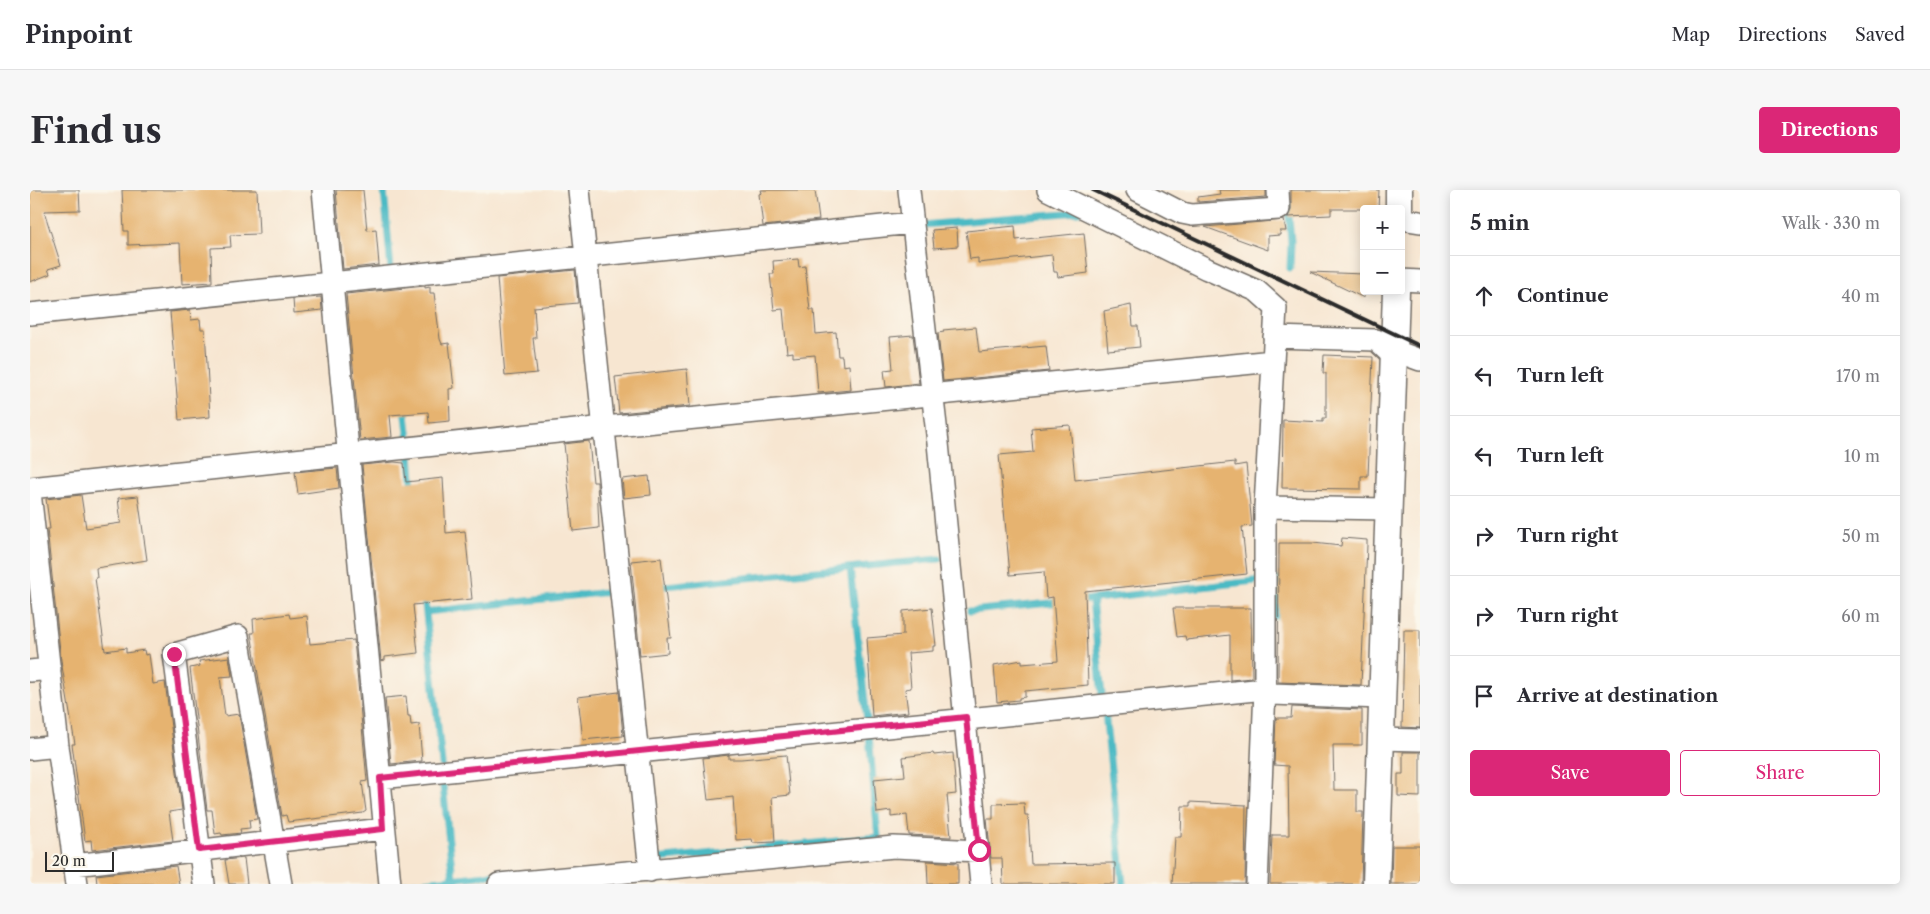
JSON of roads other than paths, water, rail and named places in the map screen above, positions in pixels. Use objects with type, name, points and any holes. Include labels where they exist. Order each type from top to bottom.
[{"type":"street","points":[[323,190],[347,454],[380,778],[383,829],[390,884]]},
{"type":"street","points":[[580,190],[606,427],[650,871]]},
{"type":"street","points":[[909,190],[933,396],[981,884]]},
{"type":"street","points":[[1048,190],[1207,269],[1257,291],[1276,308],[1265,507],[1265,689],[1257,884]]},
{"type":"street","points":[[1137,190],[1182,213],[1192,215],[1279,209],[1278,190]]},
{"type":"street","points":[[1399,190],[1400,205]]},
{"type":"street","points":[[1405,220],[1420,222]]},
{"type":"street","points":[[30,314],[912,223]]},
{"type":"street","points":[[1405,280],[1420,281]]},
{"type":"street","points":[[1376,884],[1392,354],[1396,295]]},
{"type":"street","points":[[1274,337],[1376,340],[1392,354]]},
{"type":"street","points":[[1392,354],[1398,352],[1420,360]]},
{"type":"street","points":[[30,488],[606,427],[1273,361]]},
{"type":"street","points":[[30,492],[40,670],[58,746],[76,875],[199,850],[273,840],[383,829]]},
{"type":"street","points":[[1265,507],[1388,509]]},
{"type":"street","points":[[204,884],[174,654],[238,636],[281,884]]},
{"type":"street","points":[[380,778],[966,717],[1265,689],[1272,694],[1381,698]]},
{"type":"street","points":[[1380,739],[1420,740]]},
{"type":"street","points":[[30,749],[58,746]]},
{"type":"street","points":[[499,884],[582,880],[650,871],[894,848],[979,850]]},
{"type":"waterway","points":[[384,190],[391,270]]},
{"type":"waterway","points":[[1288,204],[1291,242],[1290,268]]},
{"type":"waterway","points":[[922,225],[1078,212]]},
{"type":"waterway","points":[[405,406],[409,441]]},
{"type":"waterway","points":[[410,455],[413,490]]},
{"type":"waterway","points":[[655,587],[939,559]]},
{"type":"waterway","points":[[850,568],[867,720]]},
{"type":"waterway","points":[[1275,616],[1276,579]]},
{"type":"waterway","points":[[1077,601],[1255,581]]},
{"type":"waterway","points":[[426,612],[618,591]]},
{"type":"waterway","points":[[424,595],[442,764]]},
{"type":"waterway","points":[[1092,599],[1102,695]]},
{"type":"waterway","points":[[970,611],[1061,602]]},
{"type":"waterway","points":[[1105,712],[1123,884]]},
{"type":"waterway","points":[[655,859],[878,837],[869,735]]},
{"type":"waterway","points":[[442,777],[453,878]]},
{"type":"waterway","points":[[406,884],[505,873]]},
{"type":"railway","points":[[1093,190],[1420,346]]}]
